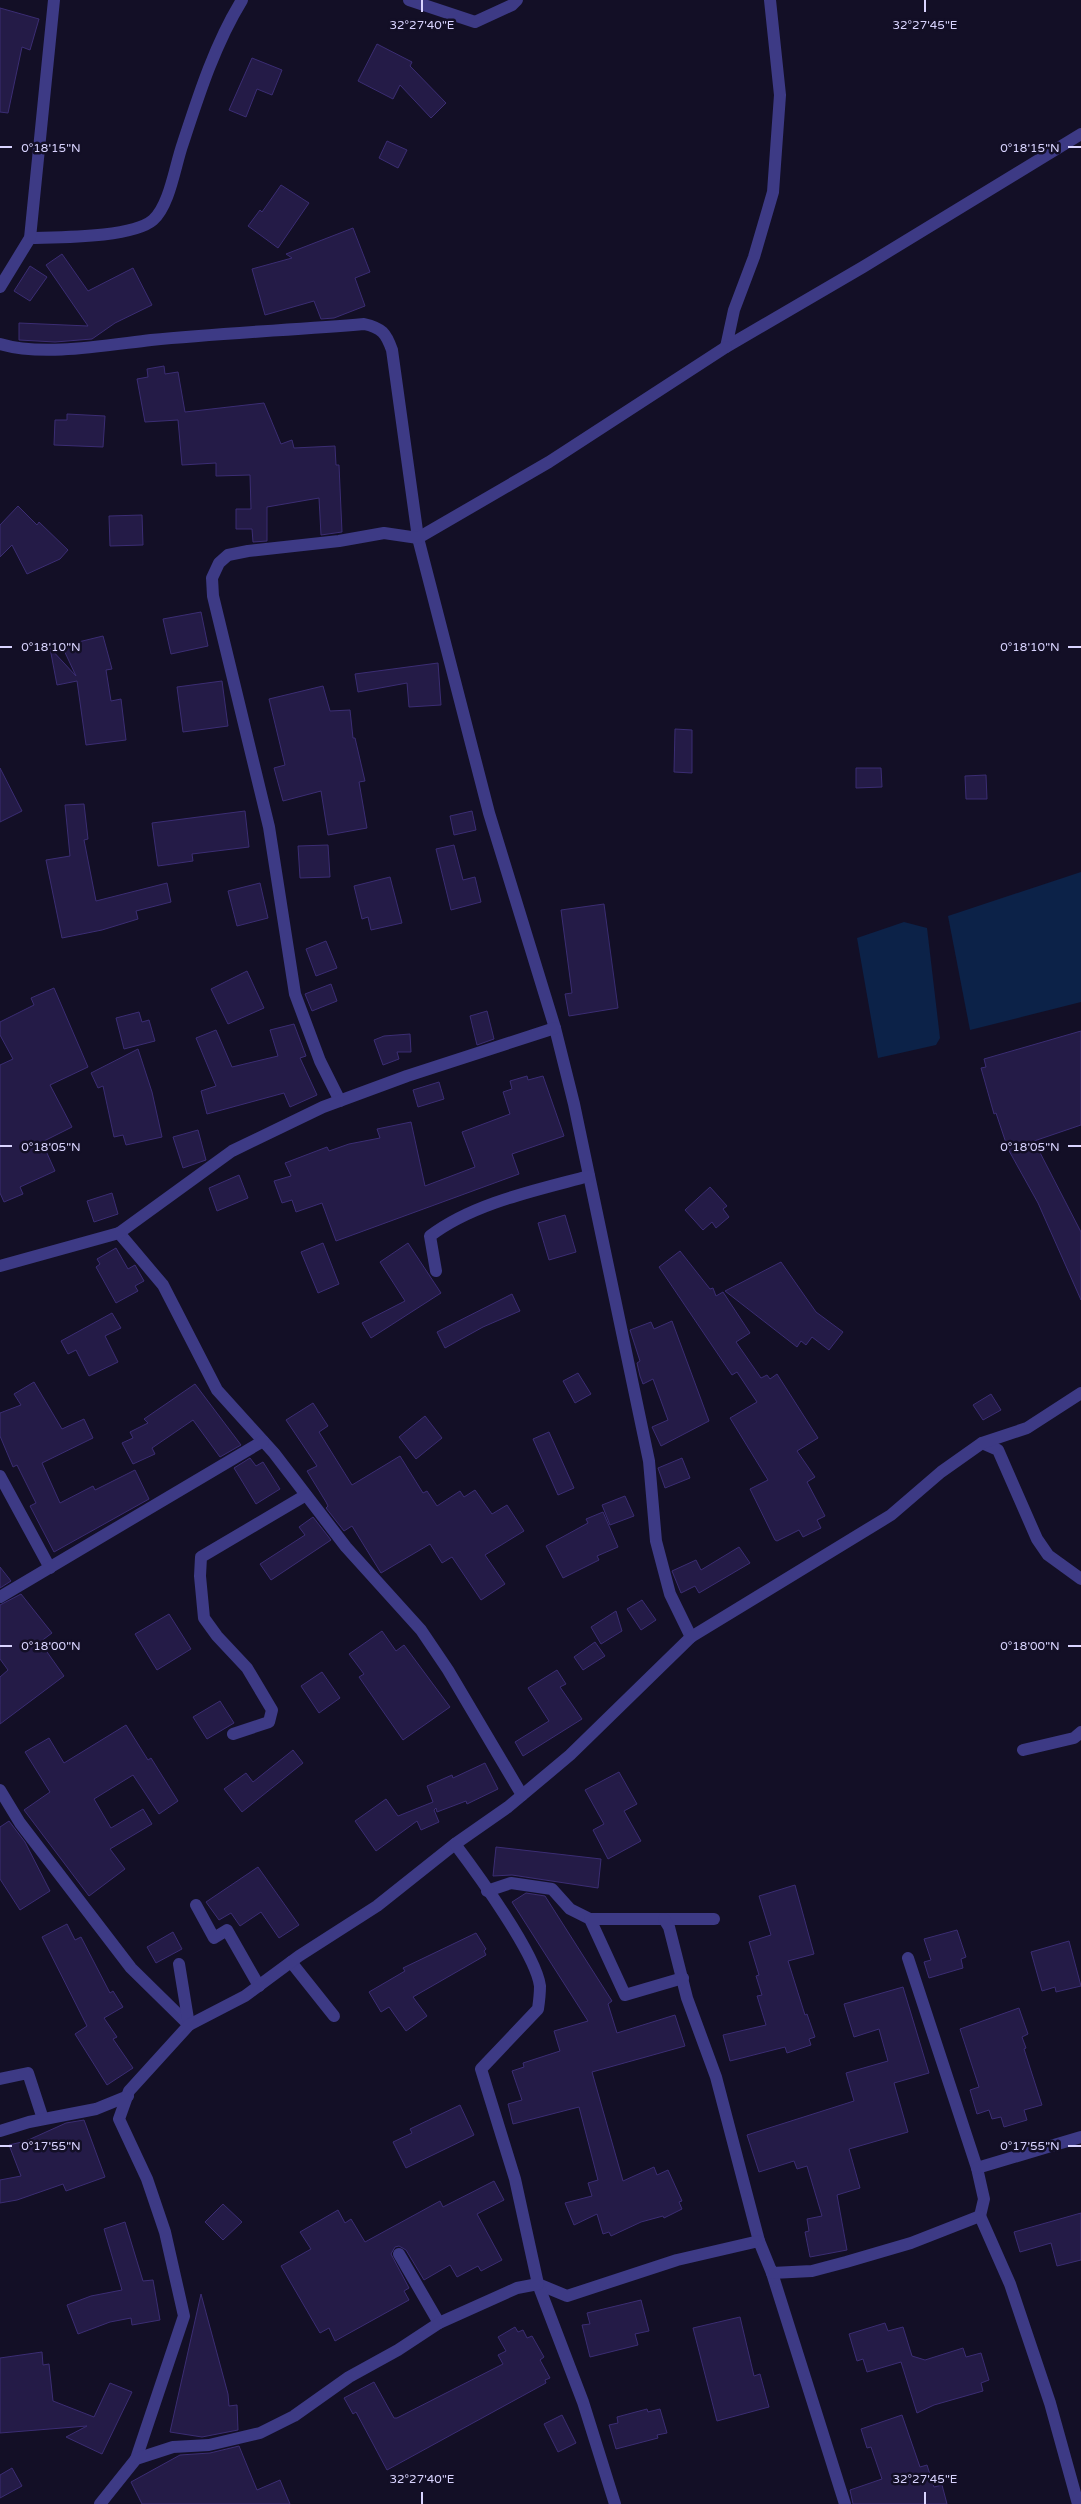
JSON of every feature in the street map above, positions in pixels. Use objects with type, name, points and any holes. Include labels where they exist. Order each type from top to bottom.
[{"type":"street","points":[[0,287],[30,238],[54,0]]},
{"type":"street","points":[[30,238],[85,236],[127,231],[152,221],[163,207],[183,142],[223,30],[242,0]]},
{"type":"street","points":[[409,0],[476,22],[512,5],[517,0]]},
{"type":"street","points":[[726,347],[734,310],[754,257],[774,192],[780,95],[770,0]]},
{"type":"street","points":[[340,1101],[320,1062],[295,994],[269,827],[215,605],[212,578],[219,563],[228,555],[248,551],[384,534],[418,538],[549,462],[726,347],[863,267],[1081,134]]},
{"type":"street","points":[[0,344],[34,348],[84,349],[151,340],[364,324],[378,327],[387,336],[392,350],[418,538],[489,813],[555,1028],[589,1176],[648,1461],[656,1541],[670,1594],[691,1637]]},
{"type":"street","points":[[0,1266],[119,1233],[232,1151],[340,1101],[407,1076],[555,1028]]},
{"type":"street","points":[[436,1271],[430,1236],[449,1221],[523,1194],[589,1176]]},
{"type":"street","points":[[119,1233],[163,1285],[217,1390],[263,1441],[346,1547],[421,1630],[448,1670],[522,1795]]},
{"type":"street","points":[[100,2504],[136,2459],[184,2316],[165,2232],[137,2156],[119,2119],[128,2096],[150,2066],[189,2025],[245,1996],[291,1962],[377,1906],[455,1844],[522,1795],[584,1742],[691,1637],[891,1515],[941,1472],[982,1443],[1027,1428],[1081,1393]]},
{"type":"street","points":[[0,1597],[263,1441]]},
{"type":"street","points":[[982,1443],[998,1450],[1037,1539],[1048,1555],[1081,1579]]},
{"type":"street","points":[[0,1476],[50,1568]]},
{"type":"street","points":[[233,1734],[269,1722],[272,1710],[247,1668],[216,1636],[204,1618],[200,1576],[201,1558],[306,1495]]},
{"type":"street","points":[[1023,1750],[1074,1738],[1081,1732]]},
{"type":"street","points":[[0,1790],[20,1823],[132,1968],[189,2025]]},
{"type":"street","points":[[455,1844],[526,1951],[540,1984],[538,2009],[481,2069],[515,2179],[538,2284],[583,2402],[615,2504]]},
{"type":"street","points":[[487,1891],[511,1883],[552,1889],[570,1909],[590,1919],[714,1919]]},
{"type":"street","points":[[196,1905],[214,1938],[227,1930],[258,1986]]},
{"type":"street","points":[[590,1919],[625,1995],[683,1978]]},
{"type":"street","points":[[664,1919],[669,1927],[687,1998],[716,2077],[759,2240],[772,2273],[845,2504]]},
{"type":"street","points":[[908,1958],[977,2168],[984,2199],[980,2216],[1010,2284],[1050,2403],[1078,2504]]},
{"type":"street","points":[[291,1962],[334,2016]]},
{"type":"street","points":[[179,1964],[189,2025]]},
{"type":"street","points":[[0,2079],[28,2073],[43,2119]]},
{"type":"street","points":[[0,2131],[43,2119],[96,2109],[128,2096]]},
{"type":"street","points":[[977,2168],[1081,2137]]},
{"type":"street","points":[[772,2273],[812,2271],[846,2262],[911,2243],[980,2216]]},
{"type":"street","points":[[136,2459],[173,2447],[209,2444],[260,2433],[294,2416],[349,2377],[398,2350],[439,2323],[518,2288],[538,2284],[567,2296],[677,2260],[759,2240]]},
{"type":"street","points":[[399,2254],[439,2323]]},
{"type":"water","points":[[1081,872],[1081,1002],[970,1030],[948,916]]},
{"type":"water","points":[[904,922],[927,928],[940,1038],[936,1045],[878,1058],[857,938]]},
{"type":"building","points":[[0,8],[39,19],[30,50],[22,47],[8,113],[0,112]]},
{"type":"building","points":[[377,44],[412,62],[410,66],[446,103],[431,118],[400,85],[393,99],[358,81]]},
{"type":"building","points":[[252,58],[282,70],[272,95],[257,89],[246,117],[229,110]]},
{"type":"building","points":[[387,141],[407,150],[398,168],[379,158]]},
{"type":"building","points":[[281,185],[309,203],[278,248],[248,226],[260,210],[262,212]]},
{"type":"building","points":[[353,228],[370,272],[355,278],[365,306],[334,318],[321,319],[314,301],[265,315],[252,269],[292,258],[286,254]]},
{"type":"building","points":[[62,254],[88,291],[133,268],[152,305],[115,323],[92,339],[55,342],[19,340],[19,323],[88,326],[46,265]]},
{"type":"building","points":[[30,266],[47,277],[30,301],[14,291]]},
{"type":"building","points":[[164,366],[165,374],[178,372],[185,412],[264,403],[281,444],[292,440],[294,448],[335,446],[336,465],[339,465],[342,532],[321,535],[319,498],[267,507],[267,541],[253,542],[252,529],[236,529],[236,509],[251,509],[250,475],[216,476],[216,463],[182,465],[178,420],[145,422],[137,379],[148,377],[147,369]]},
{"type":"building","points":[[67,414],[105,416],[103,447],[54,445],[55,420],[67,420]]},
{"type":"building","points":[[18,506],[37,525],[39,522],[68,550],[60,559],[27,574],[12,545],[0,557],[0,525]]},
{"type":"building","points":[[142,515],[143,545],[110,546],[109,516]]},
{"type":"building","points":[[201,612],[208,646],[171,654],[163,619]]},
{"type":"building","points":[[103,636],[112,669],[106,670],[111,701],[121,699],[126,740],[86,745],[77,681],[57,685],[50,648],[76,676],[62,646]]},
{"type":"building","points":[[438,663],[441,705],[409,707],[407,683],[358,692],[355,674]]},
{"type":"building","points":[[222,681],[228,726],[183,732],[177,687]]},
{"type":"building","points":[[323,686],[330,711],[350,710],[353,738],[355,738],[365,781],[359,782],[367,828],[328,835],[321,791],[283,801],[274,768],[285,765],[269,699]]},
{"type":"building","points":[[675,729],[692,730],[692,773],[674,772]]},
{"type":"building","points":[[0,768],[22,811],[0,822]]},
{"type":"building","points":[[856,768],[881,768],[882,787],[856,788]]},
{"type":"building","points":[[986,775],[987,799],[966,799],[965,776]]},
{"type":"building","points":[[84,804],[88,839],[84,840],[96,901],[167,883],[171,902],[136,911],[138,919],[102,930],[62,938],[46,860],[70,856],[65,805]]},
{"type":"building","points":[[245,811],[249,847],[192,854],[193,861],[158,866],[152,823]]},
{"type":"building","points":[[472,811],[476,830],[454,835],[450,816]]},
{"type":"building","points":[[328,845],[330,877],[300,878],[298,846]]},
{"type":"building","points":[[454,845],[463,880],[475,877],[481,902],[451,910],[436,849]]},
{"type":"building","points":[[390,877],[402,923],[371,930],[368,917],[362,919],[354,886]]},
{"type":"building","points":[[260,883],[268,918],[237,926],[228,891]]},
{"type":"building","points":[[604,904],[618,1008],[569,1016],[565,994],[572,993],[561,910]]},
{"type":"building","points":[[326,941],[337,968],[316,976],[306,949]]},
{"type":"building","points":[[247,971],[264,1008],[228,1024],[211,989]]},
{"type":"building","points":[[331,984],[337,1001],[312,1011],[305,994]]},
{"type":"building","points":[[54,988],[88,1067],[50,1085],[72,1127],[42,1142],[55,1171],[20,1187],[23,1194],[4,1202],[0,1193],[0,1065],[13,1059],[0,1035],[0,1022],[34,1005],[31,998]]},
{"type":"building","points":[[487,1011],[494,1039],[477,1045],[470,1016]]},
{"type":"building","points":[[139,1012],[142,1022],[149,1020],[155,1041],[124,1049],[116,1018]]},
{"type":"building","points":[[294,1024],[306,1056],[300,1058],[317,1095],[290,1107],[284,1093],[207,1114],[201,1091],[216,1086],[196,1038],[216,1030],[232,1067],[278,1056],[270,1030]]},
{"type":"building","points":[[1081,1031],[1081,1125],[1034,1141],[1081,1232],[1081,1300],[1038,1203],[1008,1149],[996,1113],[994,1114],[981,1068],[986,1067],[984,1059]]},
{"type":"building","points":[[410,1034],[411,1052],[397,1052],[399,1059],[383,1065],[374,1040],[384,1036]]},
{"type":"building","points":[[138,1049],[152,1092],[162,1137],[126,1145],[123,1135],[114,1137],[103,1086],[98,1088],[91,1073]]},
{"type":"building","points":[[527,1076],[528,1080],[543,1076],[564,1136],[512,1154],[519,1174],[336,1241],[322,1203],[296,1212],[292,1200],[282,1203],[274,1181],[291,1176],[285,1163],[327,1147],[329,1151],[349,1144],[380,1138],[377,1129],[411,1122],[425,1186],[475,1167],[462,1132],[510,1114],[503,1092],[512,1089],[510,1081]]},
{"type":"building","points":[[439,1082],[444,1099],[418,1107],[413,1090]]},
{"type":"building","points":[[198,1130],[206,1160],[183,1168],[173,1137]]},
{"type":"building","points":[[239,1175],[248,1198],[217,1211],[209,1188]]},
{"type":"building","points":[[710,1187],[727,1206],[723,1209],[729,1217],[716,1228],[712,1222],[703,1230],[685,1210]]},
{"type":"building","points":[[112,1193],[118,1214],[94,1222],[87,1201]]},
{"type":"building","points":[[565,1215],[576,1252],[549,1260],[538,1223]]},
{"type":"building","points":[[323,1243],[339,1284],[318,1293],[301,1252]]},
{"type":"building","points":[[408,1243],[441,1293],[371,1338],[362,1323],[405,1301],[380,1262]]},
{"type":"building","points":[[116,1248],[128,1269],[135,1265],[144,1281],[135,1286],[138,1291],[116,1303],[96,1267],[100,1264],[97,1259]]},
{"type":"building","points":[[680,1251],[710,1289],[713,1288],[716,1296],[723,1292],[750,1333],[736,1342],[761,1378],[767,1375],[770,1379],[777,1374],[818,1438],[797,1451],[815,1477],[807,1482],[825,1516],[817,1520],[821,1528],[803,1537],[799,1530],[777,1541],[775,1540],[750,1489],[768,1480],[730,1418],[757,1402],[737,1372],[732,1375],[659,1267]]},
{"type":"building","points":[[781,1262],[816,1312],[843,1332],[829,1350],[812,1337],[806,1345],[801,1341],[797,1347],[725,1291]]},
{"type":"building","points":[[512,1294],[520,1311],[483,1327],[445,1348],[437,1332]]},
{"type":"building","points":[[112,1313],[121,1328],[105,1336],[118,1362],[89,1376],[76,1350],[68,1354],[61,1341]]},
{"type":"building","points":[[672,1321],[709,1421],[661,1446],[652,1427],[668,1420],[653,1379],[643,1384],[637,1363],[640,1361],[630,1330],[651,1322],[654,1329]]},
{"type":"building","points":[[578,1373],[591,1394],[575,1403],[563,1381]]},
{"type":"building","points":[[34,1382],[62,1429],[84,1419],[93,1438],[42,1463],[60,1503],[93,1486],[95,1490],[135,1470],[149,1499],[54,1552],[30,1506],[36,1503],[17,1465],[13,1467],[0,1436],[0,1413],[21,1405],[14,1394]]},
{"type":"building","points":[[195,1384],[241,1445],[220,1457],[193,1420],[152,1448],[155,1454],[133,1464],[122,1443],[133,1438],[130,1432],[148,1423],[144,1419]]},
{"type":"building","points":[[991,1394],[1001,1410],[983,1420],[973,1405]]},
{"type":"building","points":[[313,1403],[328,1426],[319,1432],[352,1485],[400,1456],[423,1493],[427,1491],[437,1506],[460,1491],[464,1497],[475,1490],[492,1514],[507,1505],[524,1531],[485,1555],[505,1584],[481,1600],[452,1557],[442,1563],[430,1544],[381,1573],[352,1526],[344,1531],[326,1508],[328,1506],[326,1502],[307,1471],[317,1466],[286,1420]]},
{"type":"building","points":[[425,1416],[442,1438],[416,1459],[399,1437]]},
{"type":"building","points":[[549,1432],[574,1488],[558,1495],[533,1439]]},
{"type":"building","points":[[250,1458],[256,1466],[263,1462],[280,1489],[256,1504],[234,1468]]},
{"type":"building","points":[[682,1458],[690,1478],[665,1488],[658,1468]]},
{"type":"building","points":[[625,1496],[634,1516],[610,1525],[602,1505]]},
{"type":"building","points":[[603,1512],[618,1547],[597,1556],[599,1560],[563,1578],[546,1546],[588,1523],[586,1519]]},
{"type":"building","points":[[313,1517],[331,1540],[271,1580],[260,1564],[305,1535],[299,1527]]},
{"type":"building","points":[[739,1547],[750,1563],[699,1593],[695,1586],[681,1593],[672,1571],[696,1560],[701,1570]]},
{"type":"building","points":[[0,1567],[11,1581],[0,1588]]},
{"type":"building","points":[[21,1594],[52,1633],[40,1642],[64,1676],[0,1724],[0,1677],[8,1670],[0,1659],[0,1605]]},
{"type":"building","points":[[642,1600],[656,1620],[641,1630],[627,1609]]},
{"type":"building","points":[[616,1611],[622,1631],[601,1644],[591,1627]]},
{"type":"building","points":[[169,1614],[191,1649],[157,1670],[135,1634]]},
{"type":"building","points":[[382,1631],[396,1651],[404,1645],[450,1707],[403,1740],[359,1677],[364,1674],[349,1654]]},
{"type":"building","points":[[595,1642],[605,1656],[583,1670],[574,1657]]},
{"type":"building","points":[[557,1670],[566,1684],[560,1687],[582,1719],[523,1756],[515,1742],[549,1721],[528,1688]]},
{"type":"building","points":[[322,1672],[340,1698],[319,1713],[301,1686]]},
{"type":"building","points":[[220,1701],[234,1723],[207,1739],[193,1717]]},
{"type":"building","points":[[126,1725],[148,1760],[151,1758],[178,1801],[159,1814],[133,1775],[94,1799],[111,1828],[143,1809],[152,1824],[110,1849],[125,1869],[89,1896],[24,1810],[50,1792],[25,1752],[49,1738],[64,1763]]},
{"type":"building","points":[[293,1750],[303,1763],[242,1812],[224,1789],[246,1773],[253,1782]]},
{"type":"building","points":[[485,1763],[498,1789],[467,1804],[466,1801],[437,1812],[436,1808],[434,1810],[439,1822],[421,1830],[417,1821],[376,1851],[355,1821],[386,1799],[398,1816],[433,1802],[427,1786],[452,1775],[453,1778]]},
{"type":"building","points":[[619,1772],[637,1804],[624,1811],[641,1841],[608,1859],[593,1830],[604,1824],[585,1790]]},
{"type":"building","points":[[9,1821],[25,1842],[50,1891],[20,1910],[0,1879],[0,1827]]},
{"type":"building","points":[[496,1847],[601,1859],[598,1888],[512,1875],[493,1876]]},
{"type":"building","points":[[258,1867],[299,1925],[279,1938],[261,1912],[240,1926],[231,1913],[219,1920],[206,1902]]},
{"type":"building","points":[[795,1885],[814,1954],[788,1961],[805,2015],[807,2014],[815,2037],[809,2039],[811,2045],[787,2053],[785,2047],[730,2061],[723,2035],[766,2025],[757,1996],[762,1995],[756,1976],[759,1975],[749,1942],[771,1935],[759,1896]]},
{"type":"building","points":[[526,1893],[545,1896],[612,2001],[608,2004],[617,2033],[675,2015],[685,2046],[592,2072],[623,2181],[654,2167],[657,2175],[668,2170],[682,2201],[679,2202],[682,2209],[664,2218],[663,2216],[641,2222],[611,2236],[609,2232],[603,2234],[597,2214],[574,2225],[565,2203],[592,2196],[588,2183],[598,2180],[579,2107],[513,2124],[508,2104],[522,2100],[512,2071],[524,2067],[523,2063],[560,2051],[554,2031],[588,2021],[512,1902]]},
{"type":"building","points":[[67,1924],[75,1940],[81,1937],[110,1993],[113,1991],[123,2007],[104,2018],[117,2037],[113,2039],[133,2068],[107,2085],[75,2034],[87,2026],[42,1937]]},
{"type":"building","points":[[957,1930],[966,1957],[961,1959],[963,1968],[929,1978],[924,1962],[931,1960],[924,1939]]},
{"type":"building","points":[[173,1932],[182,1949],[156,1963],[147,1947]]},
{"type":"building","points":[[476,1933],[486,1949],[484,1951],[486,1955],[413,1997],[427,2016],[406,2031],[389,2007],[381,2012],[369,1992],[405,1971],[403,1968]]},
{"type":"building","points":[[1069,1941],[1081,1986],[1056,1992],[1055,1987],[1042,1991],[1031,1952]]},
{"type":"building","points":[[903,1987],[929,2073],[894,2083],[908,2132],[849,2149],[860,2188],[837,2195],[847,2250],[810,2257],[805,2232],[809,2231],[807,2219],[822,2216],[807,2166],[797,2169],[794,2161],[759,2172],[747,2135],[854,2101],[846,2073],[888,2061],[879,2029],[854,2037],[844,2004]]},
{"type":"building","points":[[1019,2008],[1028,2034],[1022,2037],[1026,2048],[1024,2049],[1042,2105],[1024,2110],[1027,2120],[1004,2127],[1001,2117],[992,2119],[989,2110],[977,2114],[970,2090],[979,2087],[960,2029]]},
{"type":"building","points":[[460,2105],[474,2135],[406,2168],[393,2142],[412,2133],[410,2129]]},
{"type":"building","points":[[84,2120],[105,2177],[66,2191],[63,2184],[17,2200],[0,2203],[0,2180],[21,2176],[9,2145],[26,2141],[66,2123]]},
{"type":"building","points":[[494,2181],[504,2200],[477,2214],[502,2260],[481,2271],[478,2266],[457,2277],[450,2265],[424,2280],[406,2250],[399,2246],[395,2247],[391,2254],[409,2288],[404,2291],[409,2300],[335,2341],[329,2328],[320,2333],[281,2266],[311,2249],[300,2232],[338,2210],[345,2223],[351,2219],[365,2242],[440,2201],[443,2207]]},
{"type":"building","points":[[223,2204],[242,2222],[223,2240],[205,2222]]},
{"type":"building","points":[[1081,2213],[1081,2260],[1057,2266],[1051,2243],[1020,2252],[1014,2232]]},
{"type":"building","points":[[125,2222],[143,2281],[153,2280],[160,2320],[132,2325],[131,2318],[110,2322],[78,2334],[67,2305],[91,2296],[122,2290],[104,2229]]},
{"type":"building","points":[[201,2294],[228,2394],[229,2406],[237,2405],[238,2430],[202,2437],[170,2432]]},
{"type":"building","points":[[641,2300],[649,2331],[635,2334],[638,2345],[590,2357],[582,2325],[590,2324],[587,2313]]},
{"type":"building","points":[[740,2317],[754,2376],[760,2374],[769,2407],[717,2421],[693,2328]]},
{"type":"building","points":[[885,2323],[888,2331],[903,2327],[912,2356],[925,2360],[963,2348],[966,2357],[981,2353],[989,2380],[981,2383],[983,2391],[934,2405],[917,2413],[901,2362],[867,2372],[863,2359],[857,2361],[849,2334]]},
{"type":"building","points":[[515,2327],[518,2332],[523,2330],[527,2338],[532,2336],[544,2357],[540,2360],[550,2378],[545,2380],[546,2383],[387,2470],[356,2412],[353,2414],[344,2398],[374,2382],[394,2418],[397,2418],[503,2364],[498,2355],[506,2351],[498,2337]]},
{"type":"building","points":[[42,2352],[43,2365],[49,2364],[53,2401],[94,2417],[110,2383],[132,2392],[102,2454],[66,2437],[87,2426],[0,2433],[0,2358]]},
{"type":"building","points":[[647,2409],[648,2412],[660,2409],[667,2433],[657,2435],[658,2438],[616,2449],[609,2425],[618,2423],[617,2417]]},
{"type":"building","points":[[562,2415],[576,2443],[558,2452],[544,2424]]},
{"type":"building","points":[[902,2415],[920,2467],[927,2465],[934,2487],[942,2485],[947,2504],[853,2504],[850,2490],[882,2479],[871,2447],[867,2448],[861,2429]]},
{"type":"building","points":[[239,2446],[257,2490],[280,2480],[290,2504],[142,2504],[131,2482],[180,2455],[210,2453]]},
{"type":"building","points":[[12,2468],[22,2486],[0,2498],[0,2475]]}]
